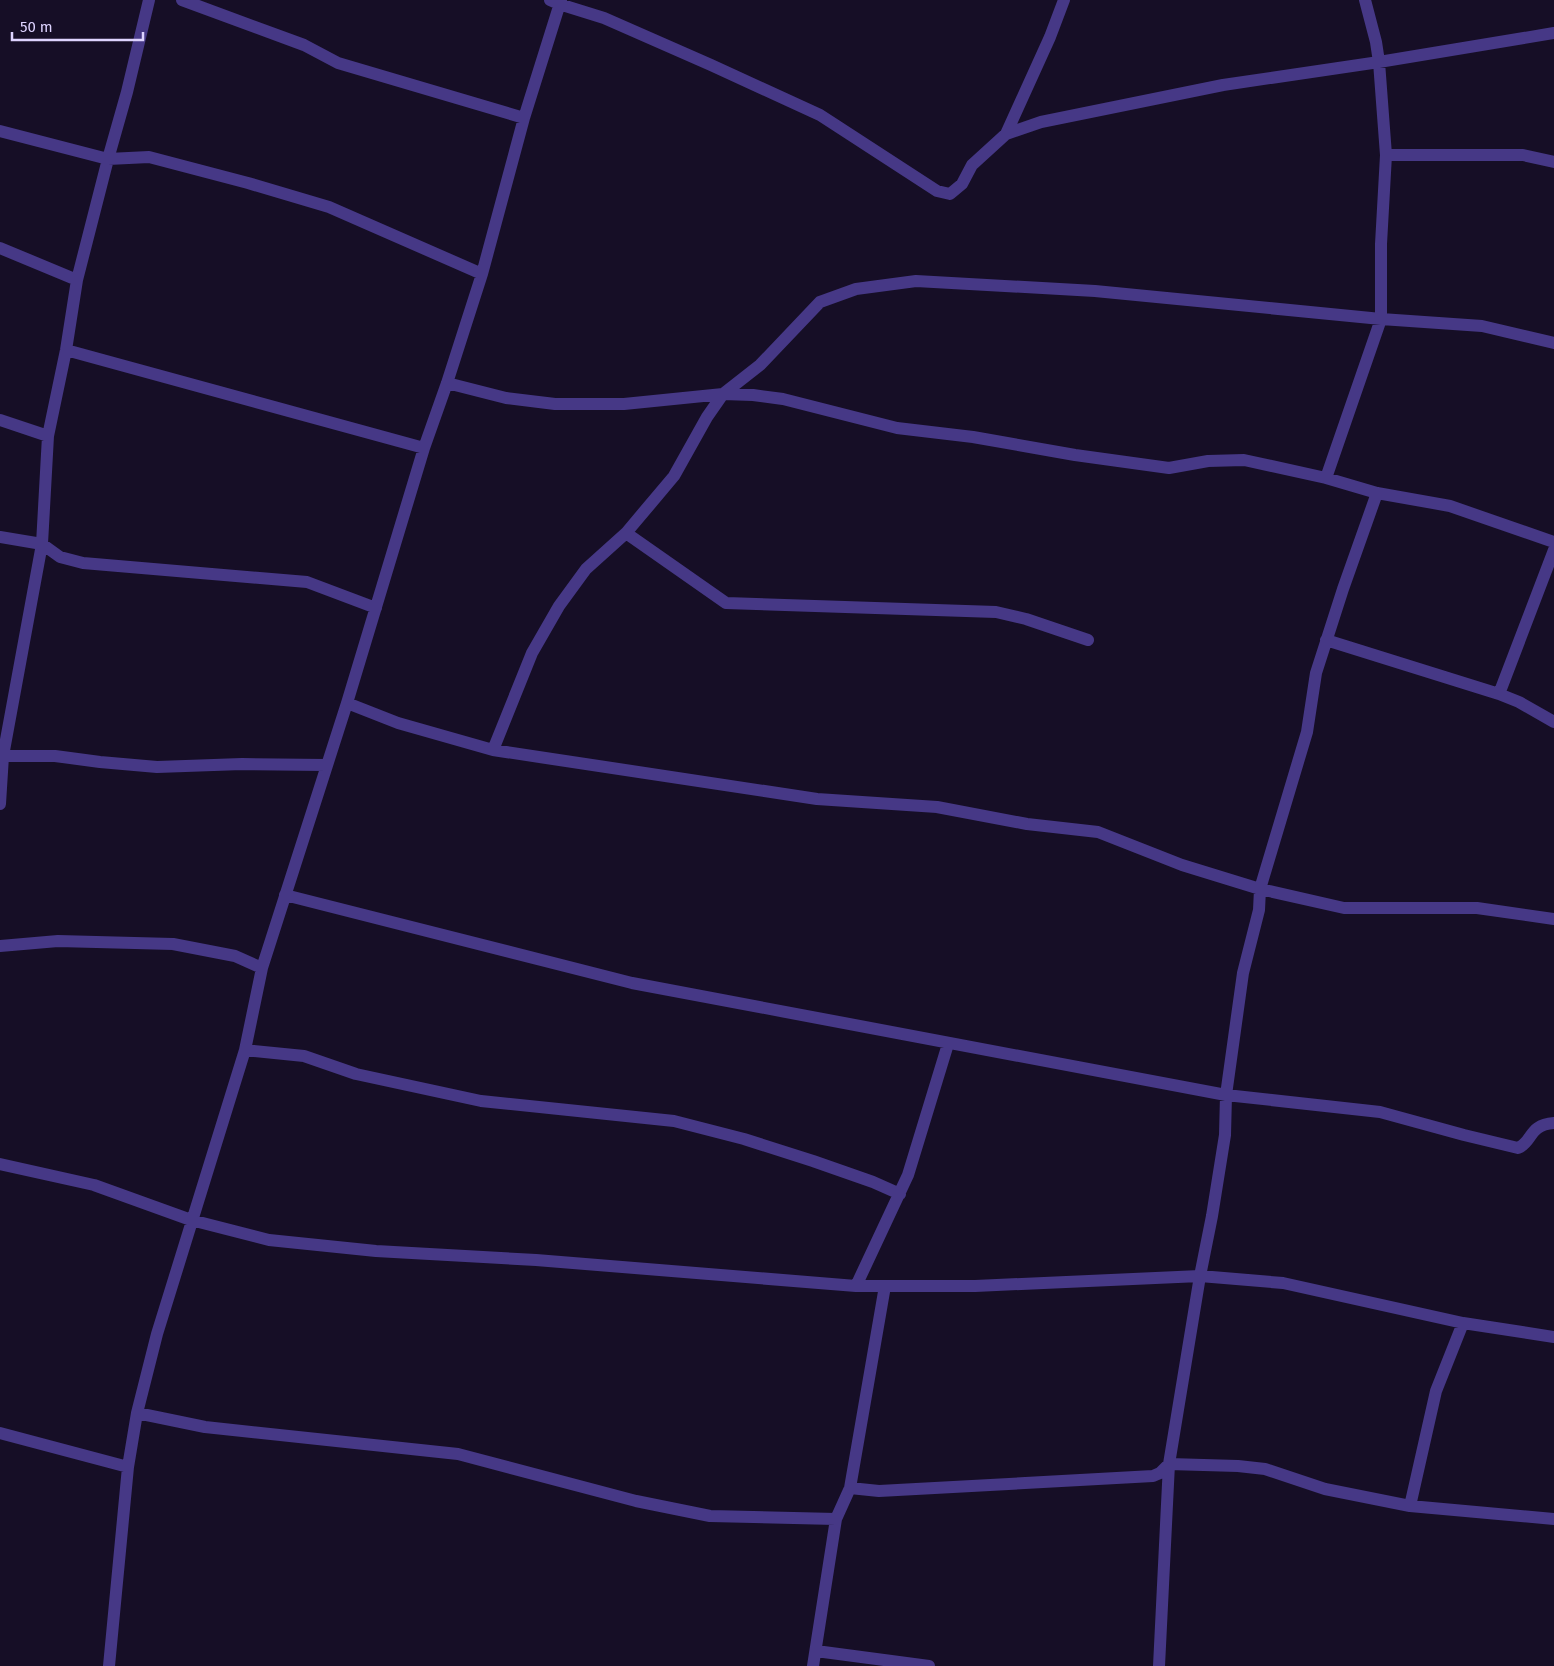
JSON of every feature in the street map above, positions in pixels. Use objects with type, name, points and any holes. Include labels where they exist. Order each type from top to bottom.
[{"type":"street","points":[[0,804],[1,756],[42,544],[48,436],[66,350],[77,280],[127,92],[148,0]]},
{"type":"street","points":[[182,0],[304,45],[338,63],[524,118]]},
{"type":"street","points":[[1006,134],[1050,37],[1064,0]]},
{"type":"street","points":[[1326,478],[1381,319],[1381,244],[1386,155],[1379,62],[1376,42],[1364,0]]},
{"type":"street","points":[[109,1666],[128,1467],[136,1413],[157,1334],[245,1050],[262,968],[347,703],[424,448],[482,274],[556,2],[613,22],[711,64],[820,115],[937,191],[950,194],[962,184],[972,165],[1006,134],[1040,122],[1223,85],[1554,33]]},
{"type":"street","points":[[0,131],[108,159],[150,157],[257,185],[329,208],[482,274]]},
{"type":"street","points":[[1386,155],[1523,155],[1554,162]]},
{"type":"street","points":[[0,248],[77,280]]},
{"type":"street","points":[[493,750],[532,653],[559,606],[586,569],[626,533],[674,476],[707,417],[724,394],[760,365],[820,302],[856,289],[916,281],[1095,291],[1381,319],[1482,326],[1554,343]]},
{"type":"street","points":[[66,350],[424,448]]},
{"type":"street","points":[[447,383],[506,398],[555,404],[624,404],[724,394],[753,395],[783,399],[897,428],[973,437],[1075,455],[1169,468],[1208,461],[1244,460],[1326,478],[1377,493],[1450,506],[1554,542]]},
{"type":"street","points":[[0,420],[48,436]]},
{"type":"street","points":[[1159,1666],[1169,1464],[1225,1135],[1226,1095],[1243,973],[1259,910],[1260,889],[1307,732],[1316,673],[1342,589],[1377,493]]},
{"type":"street","points":[[626,533],[726,603],[996,612],[1026,619],[1088,640]]},
{"type":"street","points":[[0,537],[42,544],[60,556],[83,563],[307,582],[376,608]]},
{"type":"street","points":[[1499,694],[1554,550]]},
{"type":"street","points":[[1326,640],[1499,694],[1519,702],[1554,722]]},
{"type":"street","points":[[347,703],[398,723],[493,750],[817,799],[937,807],[1027,824],[1098,832],[1182,864],[1260,889],[1344,908],[1477,908],[1554,919]]},
{"type":"street","points":[[1,756],[55,756],[157,767],[242,764],[326,765]]},
{"type":"street","points":[[285,896],[632,983],[1226,1095],[1380,1112],[1518,1148],[1522,1146],[1536,1128],[1554,1123]]},
{"type":"street","points":[[0,946],[58,941],[172,944],[235,956],[262,968]]},
{"type":"street","points":[[856,1286],[908,1174],[948,1044]]},
{"type":"street","points":[[245,1050],[304,1056],[356,1074],[481,1101],[674,1121],[814,1160],[900,1194]]},
{"type":"street","points":[[0,1164],[94,1185],[191,1220],[269,1240],[376,1251],[545,1260],[856,1286],[975,1286],[1200,1276],[1282,1283],[1463,1323],[1554,1337]]},
{"type":"street","points":[[813,1666],[836,1519],[850,1488],[885,1286]]},
{"type":"street","points":[[1410,1506],[1436,1391],[1463,1323]]},
{"type":"street","points":[[136,1413],[205,1426],[458,1454],[636,1501],[710,1516],[836,1519]]},
{"type":"street","points":[[0,1433],[128,1467]]},
{"type":"street","points":[[850,1488],[879,1491],[1153,1476],[1160,1473],[1169,1464],[1238,1466],[1266,1469],[1325,1489],[1410,1506],[1554,1519]]},
{"type":"street","points":[[816,1651],[929,1666]]}]
